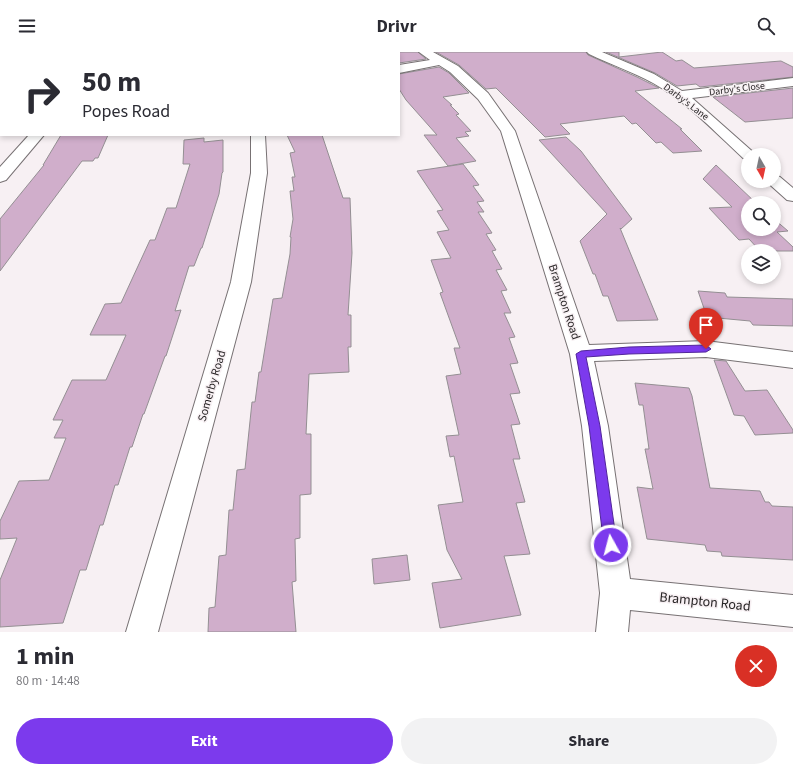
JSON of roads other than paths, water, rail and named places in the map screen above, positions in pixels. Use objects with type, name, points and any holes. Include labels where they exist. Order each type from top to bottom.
[{"type":"street","name":"Darby's Lane","points":[[593,52],[658,81],[681,95],[741,148]]},
{"type":"street","points":[[400,69],[433,57]]},
{"type":"street","name":"Brampton Road","points":[[433,57],[454,69],[483,96],[508,131],[581,354],[594,426],[616,593],[612,632]]},
{"type":"street","name":"Darby's Close","points":[[681,95],[793,82]]},
{"type":"street","points":[[0,177],[36,136]]},
{"type":"street","name":"Somerby Road","points":[[142,632],[241,282],[259,173],[258,136]]},
{"type":"street","points":[[781,186],[793,196]]},
{"type":"street","points":[[581,354],[629,350],[706,349],[793,360]]},
{"type":"street","name":"Brampton Road","points":[[616,593],[793,611]]}]
